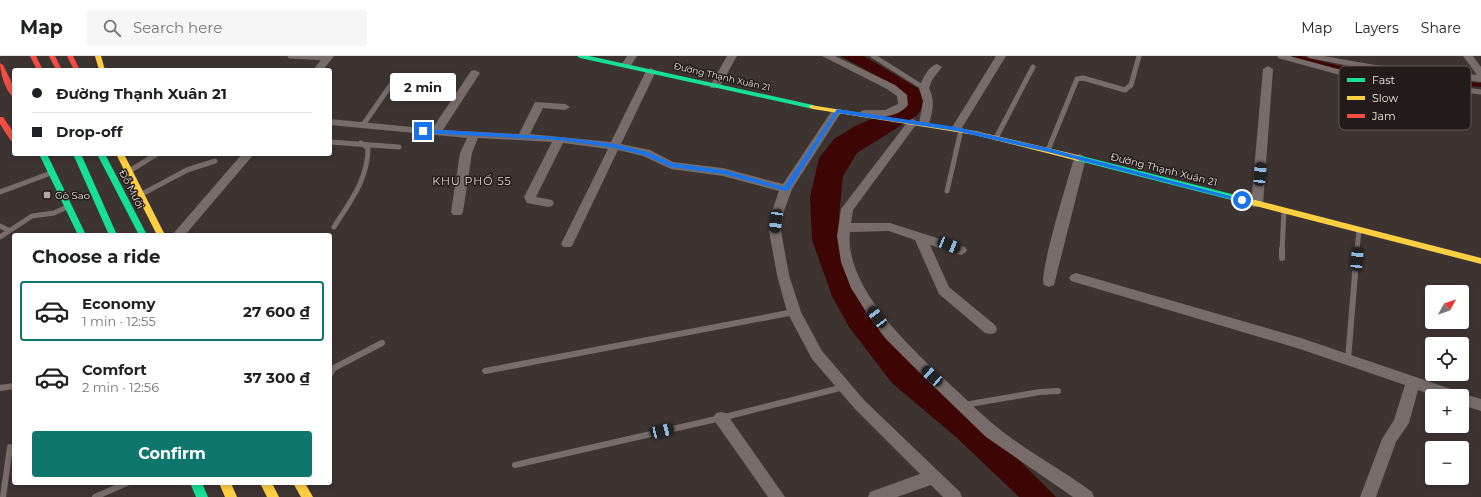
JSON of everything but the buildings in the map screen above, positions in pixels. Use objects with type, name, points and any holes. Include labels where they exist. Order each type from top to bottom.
[{"type":"main road","points":[[33,56],[39,68]]},
{"type":"main road","points":[[70,56],[76,68]]},
{"type":"main road","points":[[98,56],[101,68]]},
{"type":"main road","name":"Đường Thạnh Xuân 21","points":[[580,56],[837,111],[958,129],[1080,158],[1481,261]]},
{"type":"main road","points":[[53,58],[58,68]]},
{"type":"main road","points":[[2,63],[5,76],[12,91]]},
{"type":"main road","points":[[0,119],[12,136]]},
{"type":"main road","points":[[78,156],[112,233]]},
{"type":"main road","name":"Đỗ Mười","points":[[102,156],[142,233]]},
{"type":"main road","name":"Đỗ Mười","points":[[121,156],[160,233]]},
{"type":"main road","points":[[33,157],[44,157],[81,233]]},
{"type":"main road","points":[[197,485],[202,497]]},
{"type":"main road","points":[[226,485],[231,497]]},
{"type":"main road","points":[[267,485],[273,497]]},
{"type":"main road","points":[[301,485],[307,497]]},
{"type":"street","points":[[626,65],[632,56]]},
{"type":"street","points":[[715,86],[732,56]]},
{"type":"street","points":[[826,56],[891,87],[902,95],[903,104],[894,112],[858,115]]},
{"type":"street","points":[[958,129],[1001,56]]},
{"type":"street","points":[[1312,56],[1365,66]]},
{"type":"street","points":[[1468,56],[1481,74]]},
{"type":"street","points":[[320,68],[328,57]]},
{"type":"street","points":[[937,67],[927,80],[924,88],[928,95],[929,108],[847,208],[844,240],[849,264],[860,294],[901,347],[998,437],[1086,497]]},
{"type":"street","points":[[1257,204],[1268,69]]},
{"type":"street","points":[[567,244],[651,71]]},
{"type":"street","points":[[439,133],[437,130],[475,73]]},
{"type":"street","points":[[1471,78],[1481,79]]},
{"type":"street","points":[[523,137],[539,104],[565,107]]},
{"type":"street","points":[[837,111],[786,189],[778,211],[775,231],[783,275],[794,312],[817,354],[860,405],[954,497]]},
{"type":"street","points":[[332,122],[439,133],[559,139],[615,146],[646,154],[671,165],[724,172],[786,189]]},
{"type":"street","points":[[457,212],[466,153],[474,134]]},
{"type":"street","points":[[548,203],[531,200],[530,197],[559,139]]},
{"type":"street","points":[[180,233],[246,156]]},
{"type":"street","points":[[1049,282],[1053,260],[1080,158]]},
{"type":"street","points":[[844,228],[881,226],[920,236],[961,250]]},
{"type":"street","points":[[920,236],[944,290],[990,329]]},
{"type":"street","points":[[1076,278],[1301,344],[1434,389]]},
{"type":"street","points":[[1368,497],[1390,439],[1401,423],[1413,382]]},
{"type":"street","points":[[1469,401],[1481,405]]},
{"type":"street","points":[[721,418],[777,497]]},
{"type":"street","points":[[876,497],[933,477]]},
{"type":"lane","points":[[290,56],[328,57]]},
{"type":"lane","points":[[873,56],[924,88]]},
{"type":"lane","points":[[1048,150],[1077,79],[1082,78],[1126,90],[1131,85],[1139,56]]},
{"type":"lane","points":[[1280,56],[1308,65],[1339,72]]},
{"type":"lane","points":[[996,138],[1033,67]]},
{"type":"lane","points":[[363,125],[397,76]]},
{"type":"lane","points":[[1471,90],[1481,92]]},
{"type":"lane","points":[[947,192],[958,129]]},
{"type":"lane","points":[[332,142],[399,147]]},
{"type":"lane","points":[[334,227],[365,175],[369,158],[368,148],[361,143]]},
{"type":"lane","points":[[129,171],[146,163],[155,156]]},
{"type":"lane","points":[[140,195],[161,182],[187,170],[215,160]]},
{"type":"lane","points":[[0,192],[52,173]]},
{"type":"lane","points":[[0,237],[8,230],[32,216],[54,213],[68,206]]},
{"type":"lane","points":[[1282,258],[1284,211]]},
{"type":"lane","points":[[0,226],[8,230]]},
{"type":"lane","points":[[1348,360],[1359,230]]},
{"type":"lane","points":[[484,371],[794,312]]},
{"type":"lane","points":[[332,371],[334,368],[382,343]]},
{"type":"lane","points":[[0,388],[12,386]]},
{"type":"lane","points":[[515,465],[721,418],[844,386]]},
{"type":"lane","points":[[964,405],[1058,390]]},
{"type":"lane","points":[[3,497],[10,447]]},
{"type":"lane","points":[[95,497],[122,485]]},
{"type":"shaded area","points":[[840,56],[864,56],[919,89],[923,100],[922,109],[916,116],[857,153],[843,176],[839,216],[846,260],[858,294],[982,423],[1056,497],[1019,497],[957,438],[892,383],[849,327],[832,296],[812,240],[810,197],[819,158],[834,139],[855,126],[903,106],[906,100],[905,93],[896,86]]},
{"type":"waterway","points":[[1294,56],[1339,68]]},
{"type":"waterway","points":[[1471,84],[1481,85]]},
{"type":"traffic: fast","points":[[580,56],[813,107]]},
{"type":"traffic: fast","points":[[44,156],[81,233]]},
{"type":"traffic: fast","points":[[78,156],[112,233]]},
{"type":"traffic: fast","points":[[102,156],[142,233]]},
{"type":"traffic: fast","points":[[1078,158],[1255,203]]},
{"type":"traffic: fast","points":[[197,485],[202,497]]},
{"type":"traffic: slow","points":[[98,56],[101,68]]},
{"type":"traffic: slow","points":[[813,107],[975,133],[1078,158]]},
{"type":"traffic: slow","points":[[121,156],[160,233]]},
{"type":"traffic: slow","points":[[1255,203],[1481,261]]},
{"type":"traffic: slow","points":[[226,485],[231,497]]},
{"type":"traffic: slow","points":[[267,485],[273,497]]},
{"type":"traffic: slow","points":[[300,485],[307,497]]},
{"type":"traffic: jam","points":[[33,56],[39,68]]},
{"type":"traffic: jam","points":[[52,56],[58,68]]},
{"type":"traffic: jam","points":[[70,56],[76,68]]},
{"type":"traffic: jam","points":[[0,65],[12,91]]},
{"type":"traffic: jam","points":[[0,119],[12,136]]},
{"type":"place","name":"Gò Sao","points":[[47,195]]},
{"type":"district","name":"KHU PHỐ 55","points":[[472,181]]},
{"type":"route","points":[[423,131],[559,139],[615,146],[655,157],[671,165],[734,174],[786,189],[837,111],[956,129],[1002,139],[1242,200]]}]
